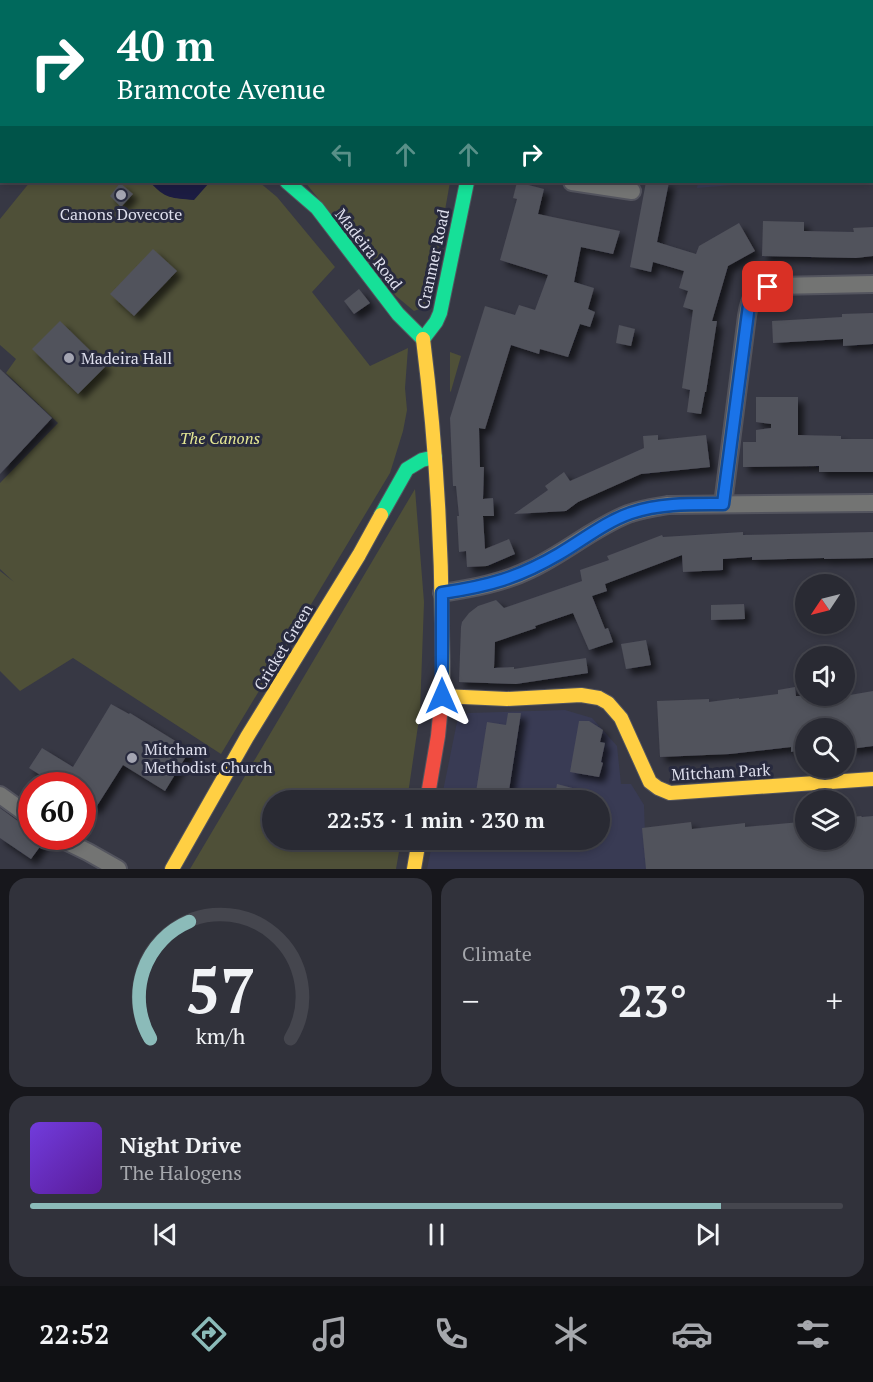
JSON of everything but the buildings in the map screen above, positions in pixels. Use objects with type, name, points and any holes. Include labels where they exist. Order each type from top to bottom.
[{"type":"street","name":"Madeira Road","points":[[287,183],[317,208],[398,314],[423,339]]},
{"type":"street","name":"Cranmer Road","points":[[423,339],[440,313],[467,183]]},
{"type":"street","points":[[579,183],[632,191]]},
{"type":"street","points":[[723,504],[747,316],[752,298],[761,289],[775,286],[873,284]]},
{"type":"street","points":[[423,339],[430,390],[442,593],[442,696],[429,790]]},
{"type":"street","name":"Cricket Green","points":[[172,869],[247,737],[353,564],[407,469],[422,460],[435,457]]},
{"type":"street","points":[[442,593],[476,588],[515,577],[630,513],[668,505],[873,503]]},
{"type":"street","name":"Mitcham Park","points":[[442,696],[519,699],[578,695],[600,698],[615,710],[623,722],[651,784],[670,793],[873,779]]},
{"type":"street","points":[[0,795],[18,808]]},
{"type":"street","points":[[84,850],[118,869]]},
{"type":"street","points":[[414,869],[417,850]]},
{"type":"shaded area","points":[[151,183],[209,183],[194,200],[169,197]]},
{"type":"shaded area","points":[[698,183],[750,183],[745,184],[697,188]]},
{"type":"shaded area","points":[[565,710],[592,718],[617,746],[621,784],[631,784],[644,805],[648,869],[427,869],[431,850],[610,850],[610,790],[443,790],[457,722],[468,713]]},
{"type":"green space","name":"The Canons","points":[[29,183],[260,183],[277,197],[335,267],[312,292],[370,366],[408,348],[405,388],[407,410],[390,473],[221,754],[73,658],[20,691],[0,671],[0,571],[14,582],[0,569],[0,483],[58,423],[6,373],[16,359],[0,345],[0,219]]},
{"type":"green space","points":[[306,183],[450,183],[428,306],[414,311],[396,296]]},
{"type":"green space","points":[[450,352],[461,356],[450,392]]},
{"type":"green space","points":[[415,489],[424,602],[420,712],[409,790],[262,790],[262,850],[399,850],[396,869],[190,869]]},
{"type":"traffic: fast","points":[[288,183],[317,208],[398,314],[423,339]]},
{"type":"traffic: fast","points":[[423,339],[440,313],[467,183]]},
{"type":"traffic: fast","points":[[381,515],[407,469],[422,460],[435,457]]},
{"type":"traffic: slow","points":[[423,339],[439,517],[443,684]]},
{"type":"traffic: slow","points":[[172,869],[247,737],[359,555],[381,515]]},
{"type":"traffic: slow","points":[[442,696],[507,699],[581,695],[599,698],[608,703],[621,718],[650,782],[670,793],[873,779]]},
{"type":"traffic: slow","points":[[414,869],[417,850]]},
{"type":"traffic: jam","points":[[429,790],[438,736],[443,684]]},
{"type":"place","name":"Canons Dovecote","points":[[121,195]]},
{"type":"place","name":"Madeira Hall","points":[[69,358]]},
{"type":"place","name":"Mitcham Methodist Church","points":[[132,758]]},
{"type":"route","points":[[442,696],[442,593],[476,588],[515,577],[630,513],[668,505],[723,504],[749,305],[756,293],[768,287]]}]
